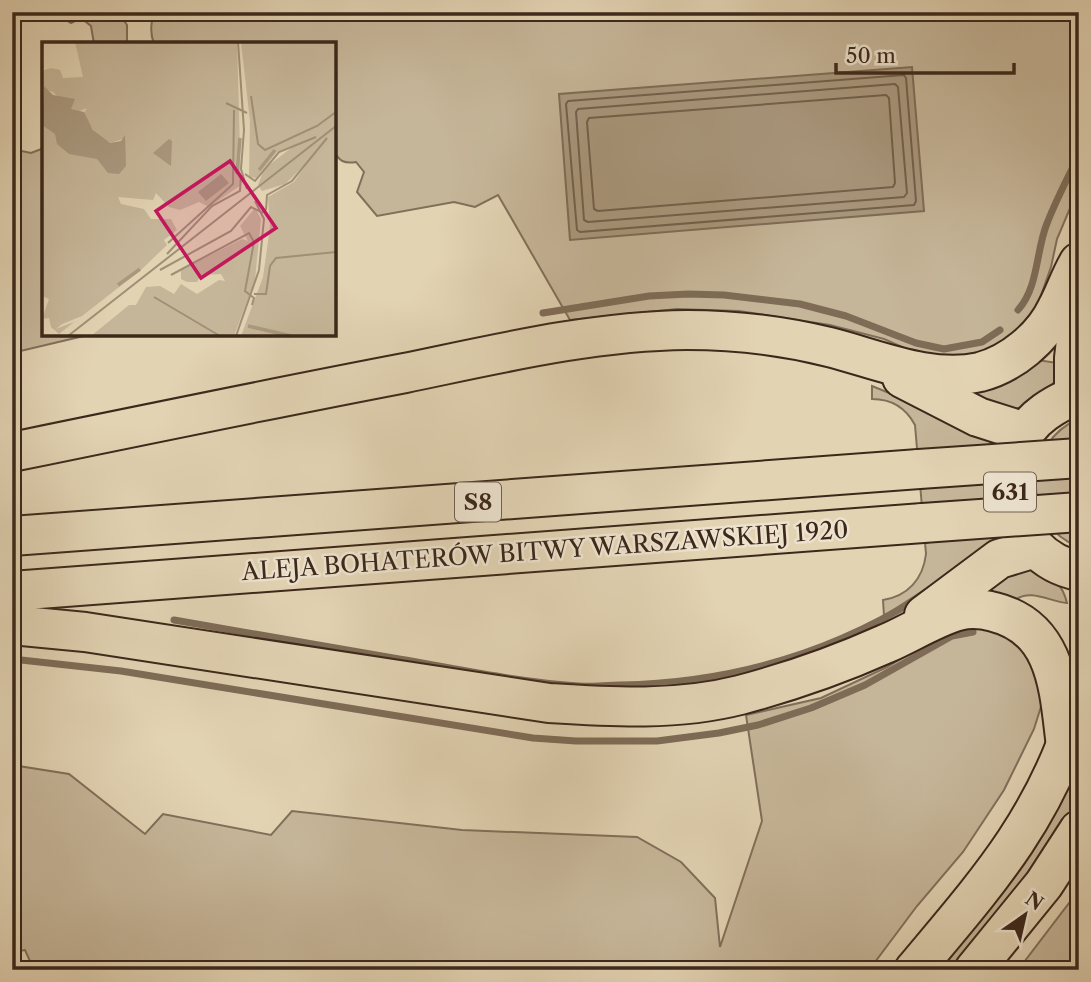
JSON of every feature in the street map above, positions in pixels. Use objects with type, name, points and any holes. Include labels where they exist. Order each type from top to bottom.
[{"type":"main road","points":[[12,452],[515,351],[602,337],[686,330],[802,341],[948,376],[978,372],[999,366],[1028,345],[1047,325],[1079,262]]},
{"type":"main road","name":"631","points":[[1076,574],[1035,548],[1020,527],[1011,504],[1009,479],[1013,454],[1025,432],[1038,417],[1055,405],[1076,396],[1074,358],[1079,315]]},
{"type":"main road","points":[[860,356],[978,417],[1025,432]]},
{"type":"main road","name":"S8","points":[[12,536],[1079,458]]},
{"type":"main road","name":"ALEJA BOHATERÓW BITWY WARSZAWSKIEJ 1920","points":[[12,591],[1079,512]]},
{"type":"main road","points":[[883,645],[999,559],[1035,548]]},
{"type":"main road","points":[[12,625],[85,632],[549,703],[627,708],[687,705],[737,696],[809,675],[959,611],[993,611],[1032,632],[1047,651],[1057,677],[1066,746]]},
{"type":"main road","points":[[914,970],[1016,843],[1052,780],[1079,704]]},
{"type":"main road","points":[[974,970],[1044,884],[1079,830]]},
{"type":"shaded area","points":[[58,12],[118,12],[127,25],[127,42],[94,42],[91,26],[81,18],[71,23]]},
{"type":"shaded area","points":[[155,12],[1079,12],[1079,187],[1057,239],[1051,267],[1033,318],[1008,342],[962,358],[918,354],[884,339],[830,325],[739,311],[677,309],[570,320],[498,195],[475,207],[454,202],[377,216],[357,192],[364,172],[356,162],[342,161],[336,154],[336,42],[154,42],[152,20]]},
{"type":"shaded area","points":[[12,149],[31,153],[42,149],[42,336],[84,336],[12,353]]},
{"type":"shaded area","points":[[1037,360],[1058,363],[1054,381],[1045,395],[1021,407],[1012,409],[943,384]]},
{"type":"shaded area","points":[[872,386],[911,402],[997,445],[1006,537],[884,616],[883,600],[900,595],[913,585],[922,571],[926,554],[915,425],[898,406],[872,399]]},
{"type":"shaded area","points":[[1079,419],[1079,547],[1060,536],[1046,521],[1038,503],[1036,483],[1039,463],[1047,445],[1061,430]]},
{"type":"shaded area","points":[[1026,564],[1057,583],[1067,603],[1034,595],[1015,600],[962,597]]},
{"type":"shaded area","points":[[993,626],[1028,653],[1044,697],[1034,729],[1004,790],[963,852],[917,906],[869,970],[34,970],[25,950],[12,952],[12,765],[69,774],[145,834],[163,814],[271,835],[292,811],[462,830],[637,837],[681,862],[715,898],[720,947],[762,821],[746,715],[821,698],[887,667],[952,628]]},
{"type":"shaded area","points":[[1079,760],[1079,798],[1049,849],[954,970],[931,970]]},
{"type":"shaded area","points":[[1079,890],[1079,970],[1018,970]]},
{"type":"water","points":[[912,67],[924,211],[570,240],[559,94]]},
{"type":"waterway","points":[[1018,310],[1033,281],[1050,217],[1079,155]]},
{"type":"waterway","points":[[543,313],[649,296],[724,295],[800,304],[846,316],[916,343],[944,349],[982,342],[1000,330]]},
{"type":"waterway","points":[[174,620],[511,678],[594,686],[660,683],[737,672],[848,636],[917,599]]},
{"type":"waterway","points":[[12,659],[121,671],[533,738],[657,741],[758,725],[811,708],[865,685],[952,636],[973,632]]}]
